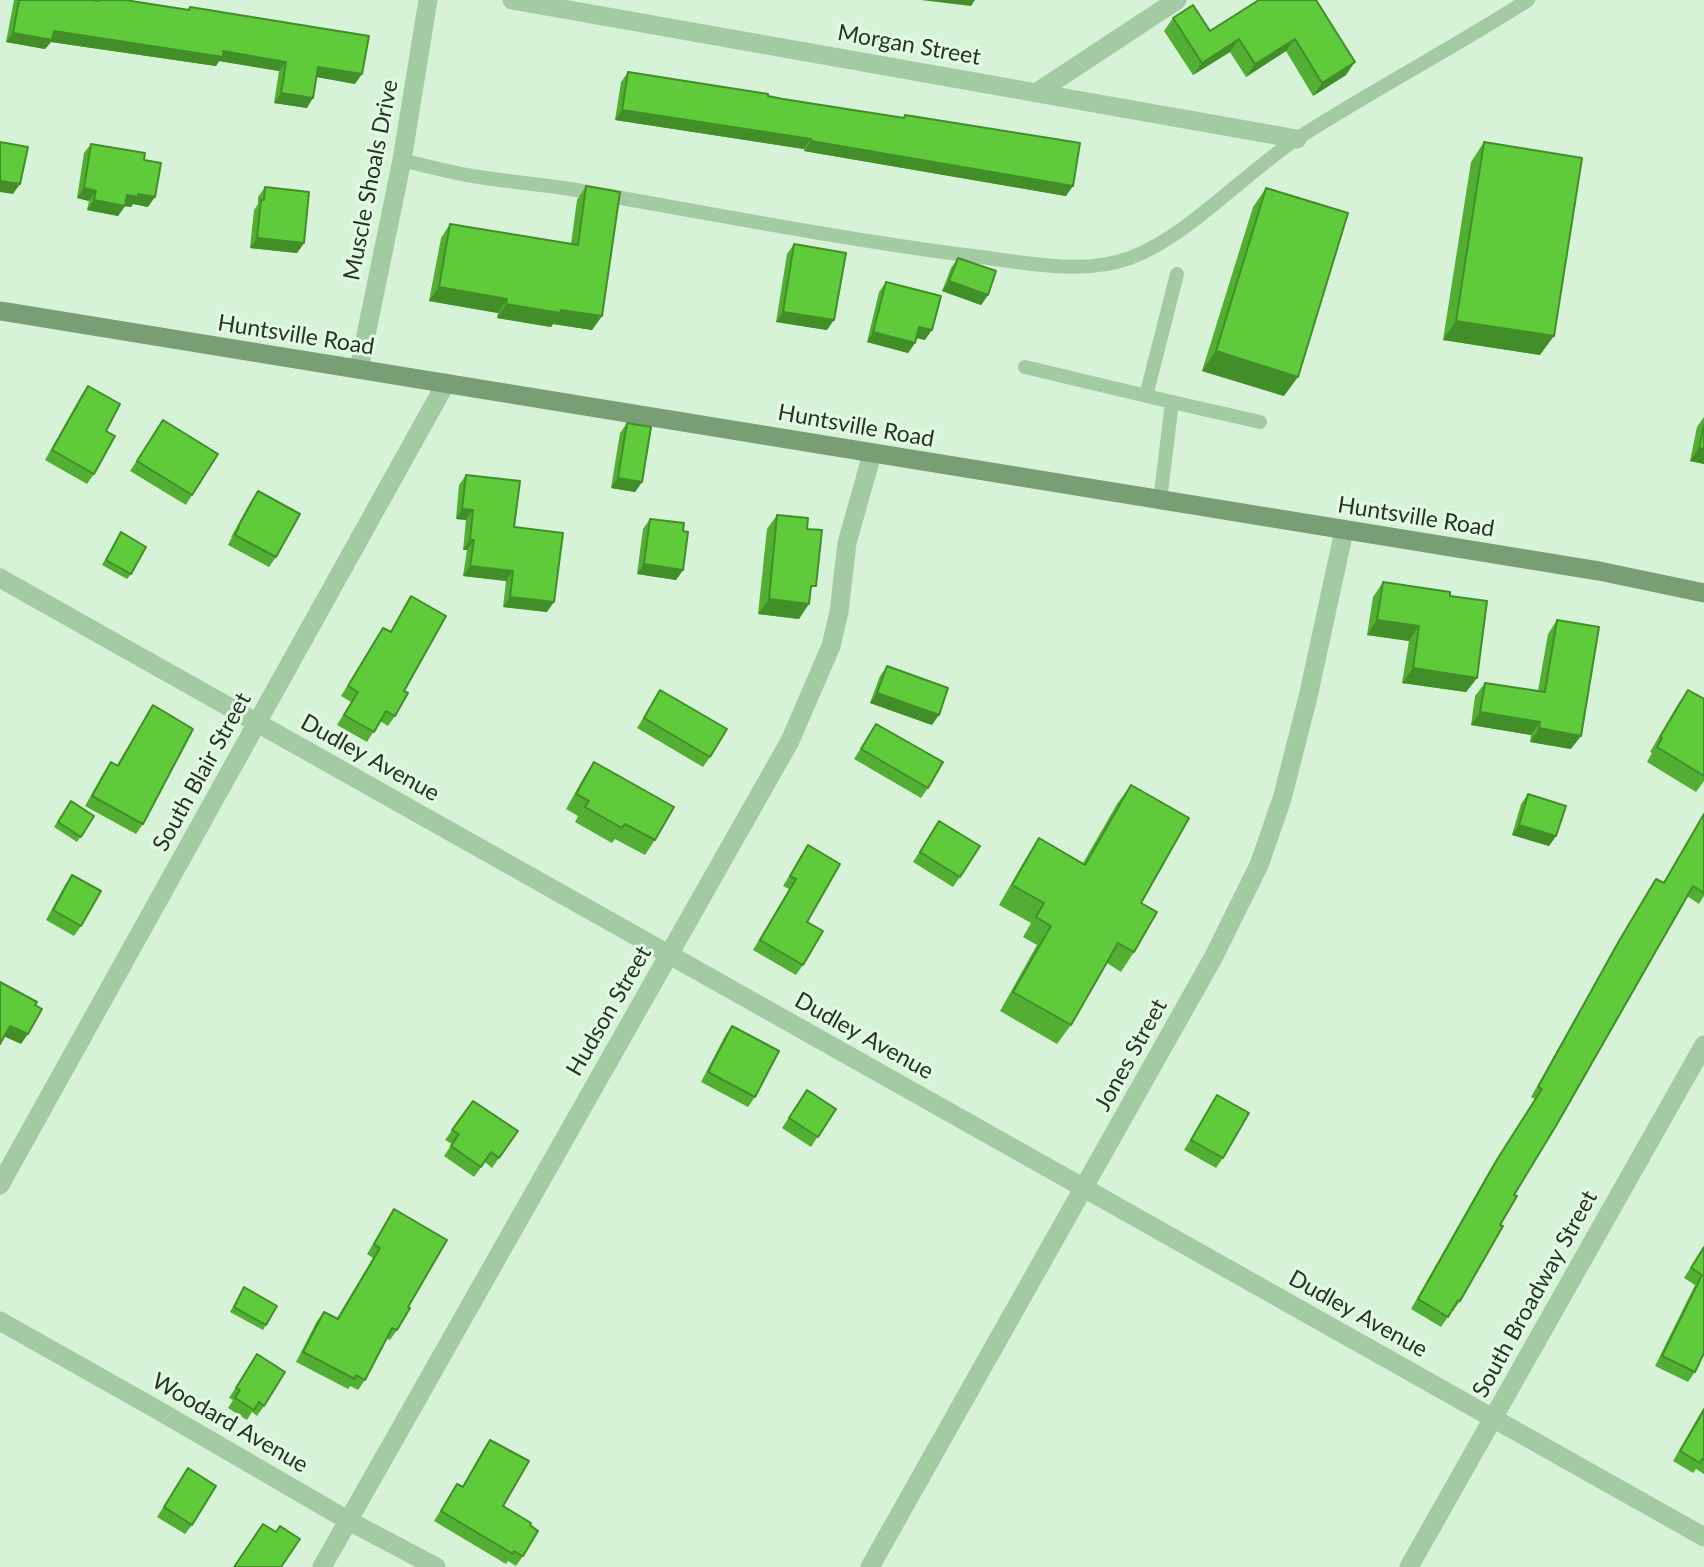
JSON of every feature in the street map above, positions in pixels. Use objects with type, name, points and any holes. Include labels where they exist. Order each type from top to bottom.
[{"type":"main road","name":"Huntsville Road","points":[[0,311],[1599,571],[1704,593]]},
{"type":"street","name":"Muscle Shoals Drive","points":[[359,369],[402,160],[428,0]]},
{"type":"street","name":"Morgan Street","points":[[512,0],[1297,139]]},
{"type":"street","points":[[1036,93],[1177,0]]},
{"type":"street","name":"South Blair Street","points":[[0,1185],[446,383]]},
{"type":"street","name":"Hudson Street","points":[[322,1567],[790,741],[831,646],[839,612],[846,543],[872,454]]},
{"type":"street","name":"Jones Street","points":[[870,1567],[1213,958],[1259,865],[1282,799],[1308,697],[1344,531]]},
{"type":"street","name":"Dudley Avenue","points":[[0,578],[1704,1537]]},
{"type":"street","name":"South Broadway Street","points":[[1409,1567],[1704,1045]]},
{"type":"street","name":"Woodard Avenue","points":[[0,1321],[349,1521],[436,1567]]},
{"type":"lane","points":[[402,160],[471,176],[575,189],[922,249],[1061,267],[1097,267],[1131,258],[1161,242],[1297,139],[1528,0]]},
{"type":"lane","points":[[1146,396],[1177,274]]},
{"type":"lane","points":[[1025,367],[1261,422]]},
{"type":"lane","points":[[1160,501],[1172,402]]},
{"type":"building","points":[[19,0],[125,0],[189,10],[190,7],[369,36],[362,74],[318,67],[313,98],[281,93],[286,62],[223,51],[223,57],[54,31],[52,40],[13,33]]},
{"type":"building","points":[[1259,0],[1316,0],[1355,62],[1322,83],[1295,39],[1255,64],[1239,39],[1202,63],[1173,18],[1193,5],[1210,31]]},
{"type":"building","points":[[628,72],[768,94],[783,99],[1080,143],[1073,186],[811,139],[622,110]]},
{"type":"building","points":[[0,142],[28,147],[20,184],[0,181]]},
{"type":"building","points":[[1484,142],[1582,158],[1554,336],[1456,321]]},
{"type":"building","points":[[91,144],[145,153],[144,160],[161,163],[155,197],[127,195],[125,206],[94,200],[96,191],[84,188]]},
{"type":"building","points":[[586,186],[620,192],[602,316],[561,310],[560,313],[506,304],[507,299],[439,287],[450,224],[578,245]]},
{"type":"building","points":[[265,187],[309,192],[304,243],[257,238]]},
{"type":"building","points":[[1266,188],[1348,213],[1298,377],[1216,351]]},
{"type":"building","points":[[794,244],[846,253],[834,320],[783,312]]},
{"type":"building","points":[[958,258],[996,271],[988,295],[949,281]]},
{"type":"building","points":[[886,282],[941,296],[932,330],[919,327],[915,343],[873,332]]},
{"type":"building","points":[[88,386],[120,404],[106,431],[115,436],[94,474],[52,450]]},
{"type":"building","points":[[163,420],[218,454],[192,495],[137,461]]},
{"type":"building","points":[[627,423],[651,427],[642,482],[618,478]]},
{"type":"building","points":[[1704,425],[1704,449],[1699,448]]},
{"type":"building","points":[[466,475],[520,481],[514,527],[563,533],[554,602],[510,597],[513,571],[470,566],[474,540],[470,540],[473,510],[462,509]]},
{"type":"building","points":[[258,491],[300,514],[276,557],[235,535]]},
{"type":"building","points":[[777,515],[808,518],[807,529],[822,530],[816,586],[811,586],[809,604],[769,599]]},
{"type":"building","points":[[650,519],[684,523],[683,531],[688,532],[683,570],[644,564]]},
{"type":"building","points":[[121,532],[146,547],[131,574],[106,560]]},
{"type":"building","points":[[1383,582],[1450,592],[1450,596],[1487,601],[1477,678],[1413,668],[1419,626],[1377,620]]},
{"type":"building","points":[[411,596],[446,616],[404,691],[408,693],[395,716],[386,711],[374,732],[344,715],[358,692],[348,686],[383,628],[391,632]]},
{"type":"building","points":[[1557,620],[1599,627],[1581,736],[1539,728],[1540,722],[1480,712],[1485,683],[1545,692]]},
{"type":"building","points":[[887,666],[948,688],[939,715],[877,693]]},
{"type":"building","points":[[660,690],[727,729],[710,757],[644,718]]},
{"type":"building","points":[[1688,690],[1704,699],[1704,776],[1657,747],[1662,738],[1660,737]]},
{"type":"building","points":[[153,705],[193,729],[143,824],[92,796],[111,762],[118,766]]},
{"type":"building","points":[[876,724],[943,762],[928,788],[861,749]]},
{"type":"building","points":[[594,762],[674,807],[655,840],[625,824],[622,828],[585,807],[589,801],[576,794]]},
{"type":"building","points":[[1131,785],[1189,818],[1141,903],[1157,912],[1134,952],[1118,943],[1071,1025],[1013,992],[1051,926],[1036,917],[1044,903],[1012,885],[1039,838],[1085,865]]},
{"type":"building","points":[[1528,794],[1566,806],[1556,836],[1519,825]]},
{"type":"building","points":[[71,801],[94,816],[81,837],[58,822]]},
{"type":"building","points":[[1704,814],[1704,893],[1693,886],[1514,1195],[1517,1196],[1500,1225],[1503,1226],[1448,1317],[1418,1299],[1498,1158],[1542,1089],[1538,1087],[1619,941],[1656,879],[1664,883]]},
{"type":"building","points":[[939,821],[980,846],[960,877],[920,852]]},
{"type":"building","points":[[808,845],[840,864],[807,922],[823,931],[803,965],[760,940],[796,879],[790,876]]},
{"type":"building","points":[[72,875],[101,891],[81,926],[53,910]]},
{"type":"building","points":[[0,982],[37,1002],[35,1005],[42,1009],[28,1034],[10,1026],[0,1044]]},
{"type":"building","points":[[732,1026],[779,1051],[755,1097],[708,1072]]},
{"type":"building","points":[[807,1090],[836,1109],[818,1137],[789,1118]]},
{"type":"building","points":[[1217,1095],[1249,1113],[1223,1158],[1191,1140]]},
{"type":"building","points":[[473,1101],[518,1131],[499,1158],[491,1152],[481,1167],[451,1146],[459,1134],[452,1130]]},
{"type":"building","points":[[394,1209],[447,1240],[397,1330],[392,1328],[365,1380],[356,1375],[355,1379],[303,1352],[324,1312],[338,1319],[380,1248],[374,1244]]},
{"type":"building","points":[[1704,1247],[1704,1353],[1695,1372],[1662,1356],[1702,1275],[1691,1268]]},
{"type":"building","points":[[244,1287],[277,1306],[266,1325],[234,1307]]},
{"type":"building","points":[[257,1354],[285,1372],[264,1406],[259,1402],[254,1410],[235,1398],[240,1390],[236,1388]]},
{"type":"building","points":[[1704,1410],[1704,1460],[1700,1463],[1680,1451]]},
{"type":"building","points":[[490,1440],[529,1461],[503,1506],[531,1523],[538,1531],[523,1556],[514,1551],[513,1554],[441,1511],[457,1484],[463,1487]]},
{"type":"building","points":[[188,1468],[216,1486],[192,1525],[164,1507]]},
{"type":"building","points":[[263,1524],[276,1532],[280,1526],[300,1539],[281,1567],[234,1567]]}]
